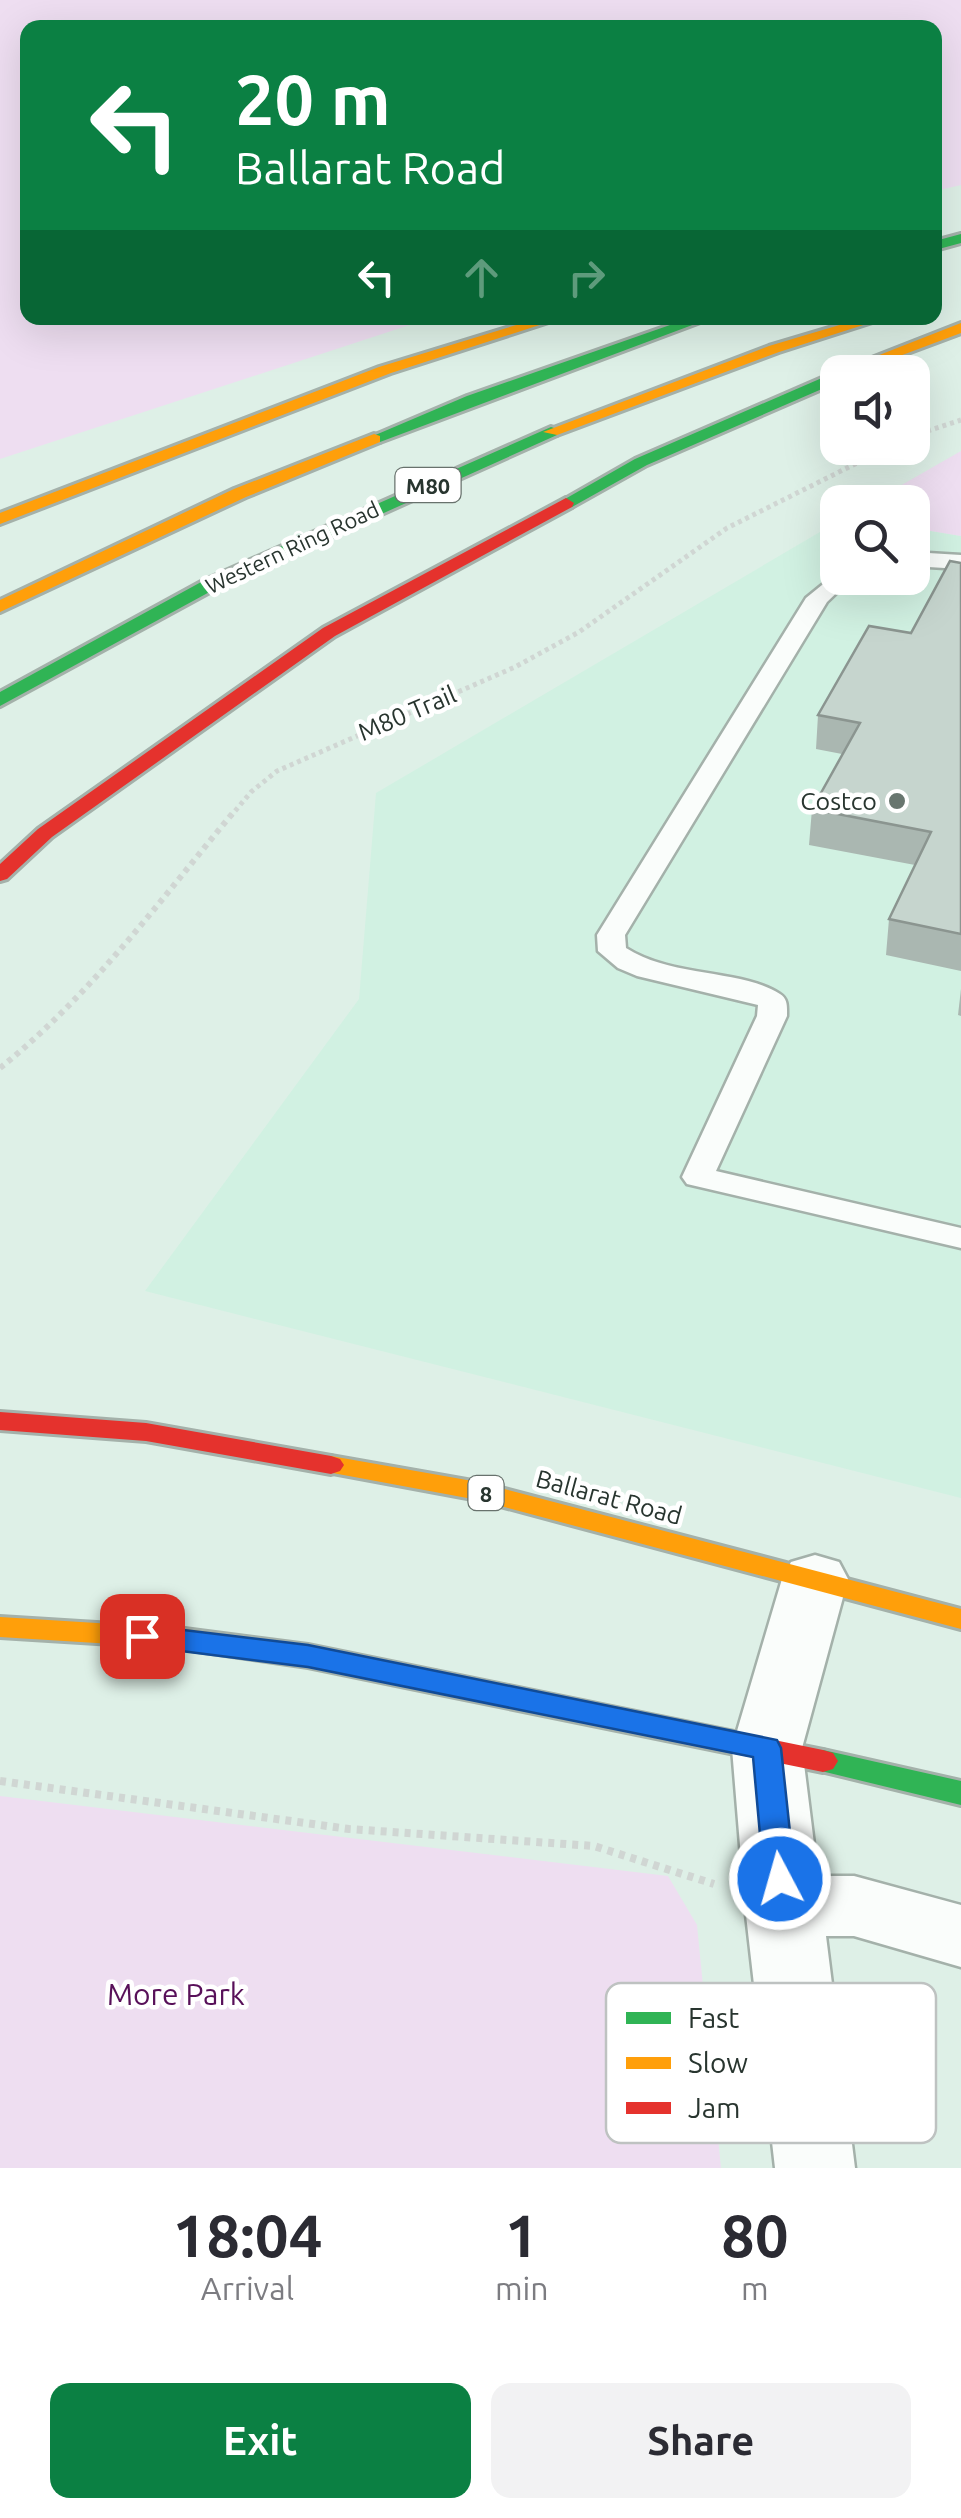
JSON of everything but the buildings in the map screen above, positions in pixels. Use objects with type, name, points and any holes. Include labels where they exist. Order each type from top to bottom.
[{"type":"highway","points":[[0,519],[385,370],[530,325]]},
{"type":"highway","name":"M80","points":[[0,607],[240,493],[473,399],[683,325]]},
{"type":"highway","name":"Western Ring Road","points":[[0,700],[210,585],[376,508],[576,422],[774,349],[854,325]]},
{"type":"highway","points":[[889,355],[961,328]]},
{"type":"highway","points":[[0,875],[45,834],[329,632],[641,462],[820,384]]},
{"type":"highway","name":"Ballarat Road","points":[[0,1420],[146,1432],[478,1491],[961,1619]]},
{"type":"highway","points":[[0,1626],[177,1638],[308,1656],[767,1748],[961,1793]]},
{"type":"street","points":[[792,1983],[767,1748],[815,1579]]},
{"type":"street","points":[[782,1906],[854,1906],[961,1936]]},
{"type":"street","points":[[812,2143],[815,2168]]},
{"type":"lane","points":[[930,560],[961,562]]},
{"type":"lane","points":[[821,595],[611,935],[612,951],[629,965],[750,990],[772,1001],[772,1016],[698,1177],[961,1238]]},
{"type":"path","points":[[930,430],[961,420]]},
{"type":"path","name":"M80 Trail","points":[[0,1068],[42,1038],[75,1005],[251,792],[277,771],[515,667],[579,632],[727,528],[853,465]]},
{"type":"path","points":[[0,1780],[349,1829],[594,1846],[782,1906]]},
{"type":"shaded area","points":[[930,531],[961,536],[961,1498],[145,1291],[359,999],[376,793],[820,532],[820,595],[930,595]]},
{"type":"green space","points":[[0,0],[961,0],[961,185],[942,189],[942,20],[20,20],[20,325],[410,325],[0,459]]},
{"type":"green space","points":[[961,451],[961,536],[930,531],[930,485],[902,485]]},
{"type":"green space","name":"More Park","points":[[0,1796],[668,1876],[697,1925],[703,1983],[606,1983],[606,2143],[719,2143],[721,2168],[0,2168]]},
{"type":"traffic: fast","points":[[942,244],[961,238]]},
{"type":"traffic: fast","points":[[374,439],[473,399],[683,325]]},
{"type":"traffic: fast","points":[[566,503],[641,462],[820,384]]},
{"type":"traffic: fast","points":[[0,700],[209,585],[551,432]]},
{"type":"traffic: fast","points":[[823,1761],[961,1793]]},
{"type":"traffic: slow","points":[[0,519],[385,370],[530,325]]},
{"type":"traffic: slow","points":[[551,432],[774,349],[854,325]]},
{"type":"traffic: slow","points":[[889,355],[961,328]]},
{"type":"traffic: slow","points":[[0,607],[240,493],[374,439]]},
{"type":"traffic: slow","points":[[331,1465],[478,1491],[961,1619]]},
{"type":"traffic: slow","points":[[0,1627],[177,1638],[308,1656],[435,1682]]},
{"type":"traffic: jam","points":[[0,875],[45,833],[329,632],[566,503]]},
{"type":"traffic: jam","points":[[0,1421],[146,1432],[331,1465]]},
{"type":"traffic: jam","points":[[435,1682],[823,1761]]},
{"type":"place","name":"Costco","points":[[897,801]]},
{"type":"route","points":[[142,1636],[308,1656],[767,1748],[780,1879]]}]
